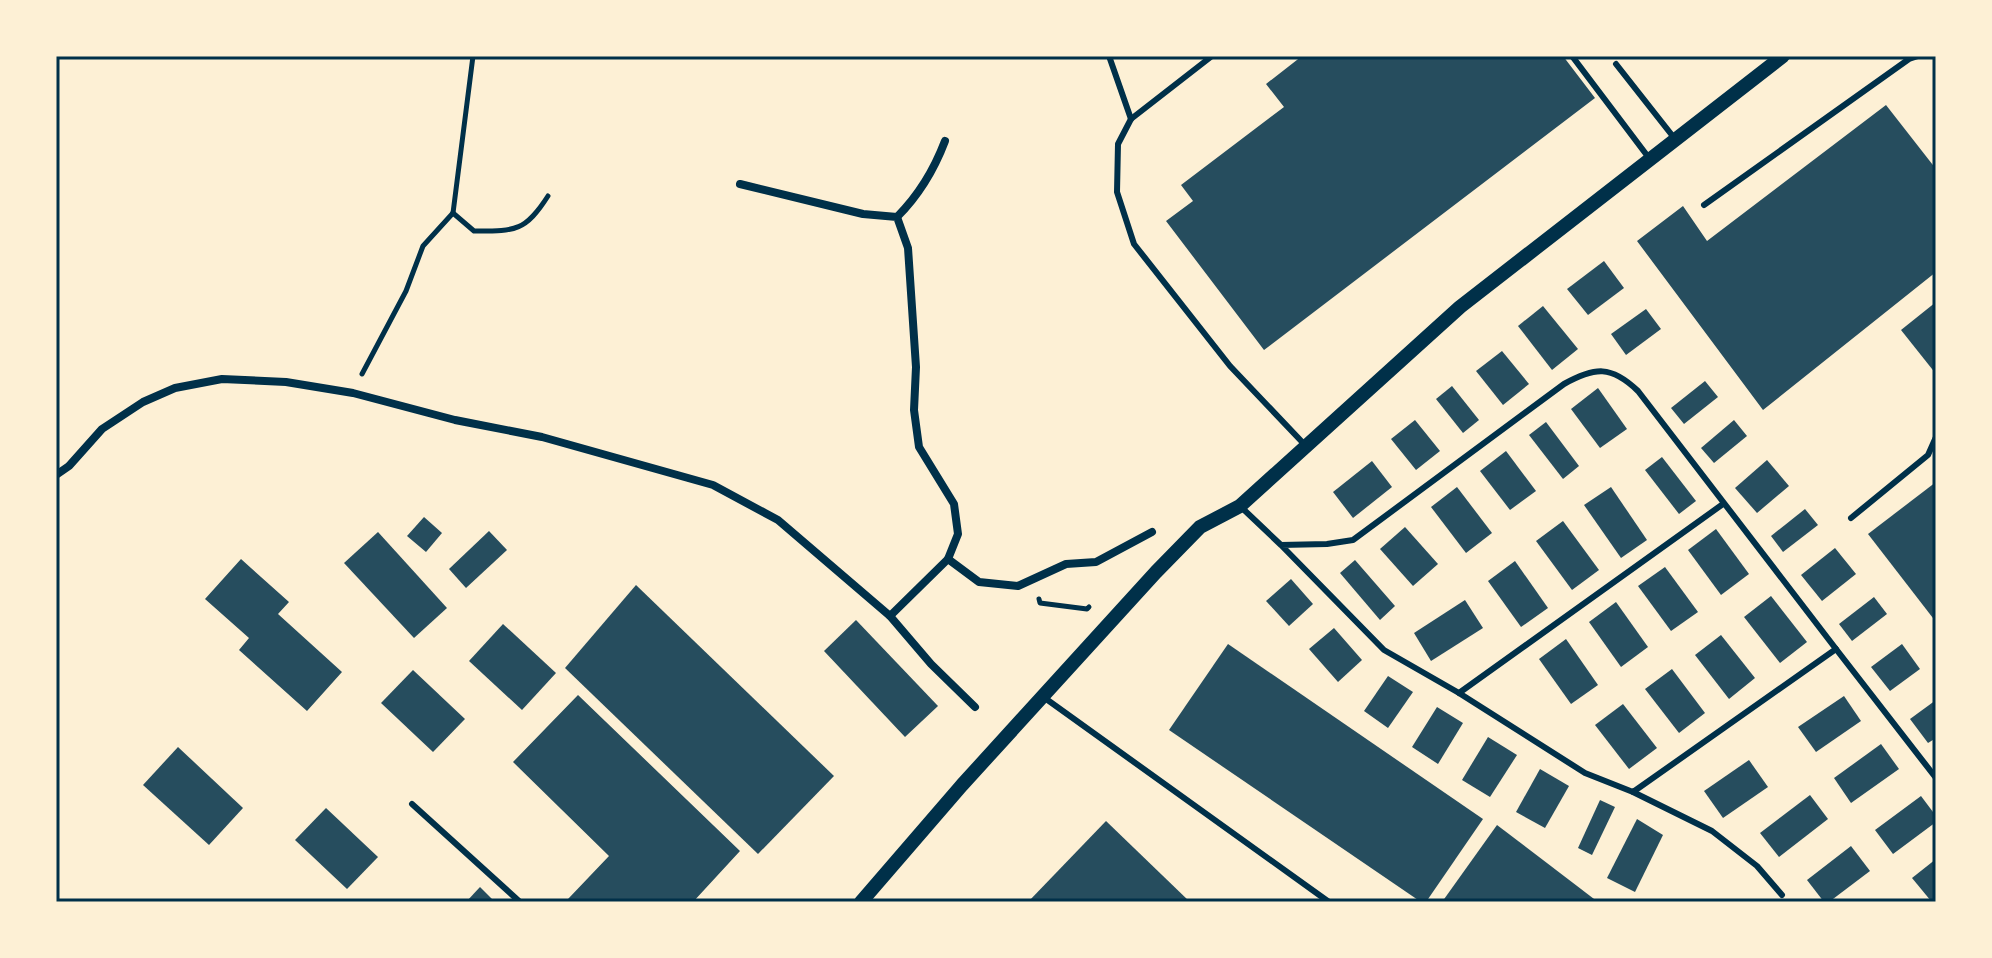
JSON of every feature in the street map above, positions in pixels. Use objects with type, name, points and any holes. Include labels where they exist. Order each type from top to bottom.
[{"type":"street","points":[[861,902],[1042,696],[1200,527],[1240,506],[1460,307],[1783,56]]},
{"type":"street","points":[[897,217],[914,199],[936,165],[945,141]]},
{"type":"street","points":[[740,184],[863,214],[897,217]]},
{"type":"street","points":[[890,616],[948,559],[958,534],[954,504],[919,447],[914,410],[916,367],[908,248],[897,217]]},
{"type":"street","points":[[56,475],[69,466],[102,429],[143,402],[175,388],[222,379],[286,382],[353,393],[455,420],[542,437],[713,485],[778,520],[890,616],[931,664],[975,707]]},
{"type":"street","points":[[948,559],[979,582],[1018,586],[1066,564],[1096,562],[1152,532]]},
{"type":"lane","points":[[1109,56],[1131,119]]},
{"type":"lane","points":[[1212,56],[1131,119],[1118,144],[1117,192],[1134,244],[1230,366],[1305,445]]},
{"type":"lane","points":[[1572,56],[1651,161]]},
{"type":"lane","points":[[1704,205],[1909,59],[1918,56]]},
{"type":"lane","points":[[1616,64],[1675,139]]},
{"type":"lane","points":[[1281,545],[1353,540],[1564,384],[1588,371],[1606,371],[1626,379],[1632,385],[1936,778]]},
{"type":"lane","points":[[1851,518],[1928,455],[1936,437]]},
{"type":"lane","points":[[1459,693],[1723,504]]},
{"type":"lane","points":[[1240,506],[1384,650],[1459,693],[1585,773],[1633,792],[1712,831],[1757,866],[1782,895]]},
{"type":"lane","points":[[1633,792],[1836,649]]},
{"type":"lane","points":[[1042,696],[1329,902]]},
{"type":"lane","points":[[412,804],[520,902]]},
{"type":"path","points":[[353,393],[406,291],[423,246],[453,213],[473,56]]},
{"type":"path","points":[[453,213],[474,231],[509,231],[533,219],[548,196]]},
{"type":"path","points":[[1032,579],[1040,603],[1087,609],[1097,600]]},
{"type":"building","points":[[1302,56],[1563,56],[1595,98],[1264,350],[1166,221],[1193,201],[1181,185],[1284,107],[1266,84]]},
{"type":"building","points":[[1886,105],[1936,169],[1936,272],[1763,410],[1637,241],[1683,206],[1707,241]]},
{"type":"building","points":[[1604,261],[1624,288],[1588,315],[1567,289]]},
{"type":"building","points":[[1936,302],[1936,374],[1901,330]]},
{"type":"building","points":[[1543,306],[1578,349],[1552,370],[1518,326]]},
{"type":"building","points":[[1646,309],[1661,329],[1626,355],[1611,334]]},
{"type":"building","points":[[1502,351],[1529,384],[1503,405],[1476,371]]},
{"type":"building","points":[[1705,381],[1718,397],[1684,424],[1671,408]]},
{"type":"building","points":[[1452,386],[1479,420],[1463,433],[1436,399]]},
{"type":"building","points":[[1598,388],[1627,429],[1600,448],[1571,409]]},
{"type":"building","points":[[1415,420],[1440,451],[1416,470],[1391,439]]},
{"type":"building","points":[[1734,420],[1747,436],[1714,463],[1701,448]]},
{"type":"building","points":[[1546,422],[1579,466],[1563,479],[1529,435]]},
{"type":"building","points":[[1506,451],[1536,491],[1510,510],[1480,471]]},
{"type":"building","points":[[1662,457],[1696,501],[1679,514],[1645,470]]},
{"type":"building","points":[[1767,460],[1789,486],[1757,513],[1735,488]]},
{"type":"building","points":[[1372,461],[1392,487],[1353,518],[1333,492]]},
{"type":"building","points":[[1936,482],[1936,622],[1868,534]]},
{"type":"building","points":[[1457,487],[1492,533],[1466,553],[1431,507]]},
{"type":"building","points":[[1611,487],[1647,540],[1621,558],[1584,505]]},
{"type":"building","points":[[1805,509],[1818,525],[1783,552],[1771,536]]},
{"type":"building","points":[[424,517],[442,533],[426,552],[407,536]]},
{"type":"building","points":[[1563,521],[1599,570],[1572,590],[1536,541]]},
{"type":"building","points":[[1405,527],[1438,564],[1413,586],[1380,549]]},
{"type":"building","points":[[1716,529],[1749,574],[1721,595],[1688,550]]},
{"type":"building","points":[[489,531],[507,550],[466,588],[449,569]]},
{"type":"building","points":[[378,532],[447,608],[414,638],[344,563]]},
{"type":"building","points":[[1835,548],[1856,574],[1822,601],[1801,575]]},
{"type":"building","points":[[241,559],[289,602],[278,614],[342,672],[307,711],[239,650],[249,638],[205,599]]},
{"type":"building","points":[[1355,560],[1395,606],[1380,620],[1340,573]]},
{"type":"building","points":[[1515,561],[1548,608],[1521,627],[1488,581]]},
{"type":"building","points":[[1665,567],[1698,612],[1671,631],[1638,586]]},
{"type":"building","points":[[1291,579],[1313,604],[1289,626],[1266,601]]},
{"type":"building","points":[[636,585],[834,776],[758,854],[565,668]]},
{"type":"building","points":[[1771,596],[1807,642],[1780,663],[1744,617]]},
{"type":"building","points":[[1874,597],[1887,614],[1852,641],[1839,624]]},
{"type":"building","points":[[1465,600],[1483,628],[1431,661],[1414,633]]},
{"type":"building","points":[[1616,602],[1648,647],[1621,667],[1589,622]]},
{"type":"building","points":[[856,620],[938,706],[905,737],[824,651]]},
{"type":"building","points":[[503,624],[556,673],[522,710],[469,661]]},
{"type":"building","points":[[1334,628],[1362,660],[1338,682],[1309,649]]},
{"type":"building","points":[[1721,635],[1755,678],[1729,699],[1695,655]]},
{"type":"building","points":[[1566,639],[1598,685],[1571,704],[1539,659]]},
{"type":"building","points":[[1228,644],[1483,819],[1426,902],[1421,902],[1169,730]]},
{"type":"building","points":[[1902,644],[1920,669],[1890,691],[1871,667]]},
{"type":"building","points":[[1672,669],[1705,713],[1679,733],[1645,689]]},
{"type":"building","points":[[413,670],[465,719],[433,752],[381,703]]},
{"type":"building","points":[[1388,676],[1413,692],[1388,728],[1364,711]]},
{"type":"building","points":[[578,695],[740,851],[693,902],[571,902],[568,899],[609,856],[513,762]]},
{"type":"building","points":[[1844,696],[1861,721],[1816,752],[1798,727]]},
{"type":"building","points":[[1936,700],[1936,738],[1928,743],[1910,719]]},
{"type":"building","points":[[1623,704],[1657,748],[1629,769],[1595,725]]},
{"type":"building","points":[[1437,707],[1463,723],[1438,764],[1412,747]]},
{"type":"building","points":[[1488,737],[1517,755],[1490,797],[1462,780]]},
{"type":"building","points":[[1881,744],[1899,769],[1851,803],[1834,778]]},
{"type":"building","points":[[178,747],[243,808],[209,845],[143,785]]},
{"type":"building","points":[[1749,760],[1768,787],[1723,818],[1704,791]]},
{"type":"building","points":[[1540,769],[1569,786],[1545,828],[1516,812]]},
{"type":"building","points":[[1810,795],[1828,819],[1779,857],[1760,833]]},
{"type":"building","points":[[1921,796],[1936,816],[1936,822],[1893,854],[1875,830]]},
{"type":"building","points":[[1600,800],[1615,807],[1592,855],[1578,848]]},
{"type":"building","points":[[326,808],[378,857],[347,889],[295,840]]},
{"type":"building","points":[[1637,819],[1663,835],[1635,892],[1607,878]]},
{"type":"building","points":[[1106,821],[1190,902],[1028,902]]},
{"type":"building","points":[[1497,825],[1598,902],[1442,902]]},
{"type":"building","points":[[1851,846],[1870,871],[1829,902],[1824,902],[1807,880]]},
{"type":"building","points":[[1936,859],[1936,897],[1931,901],[1912,878]]},
{"type":"building","points":[[480,887],[495,902],[466,902]]}]
